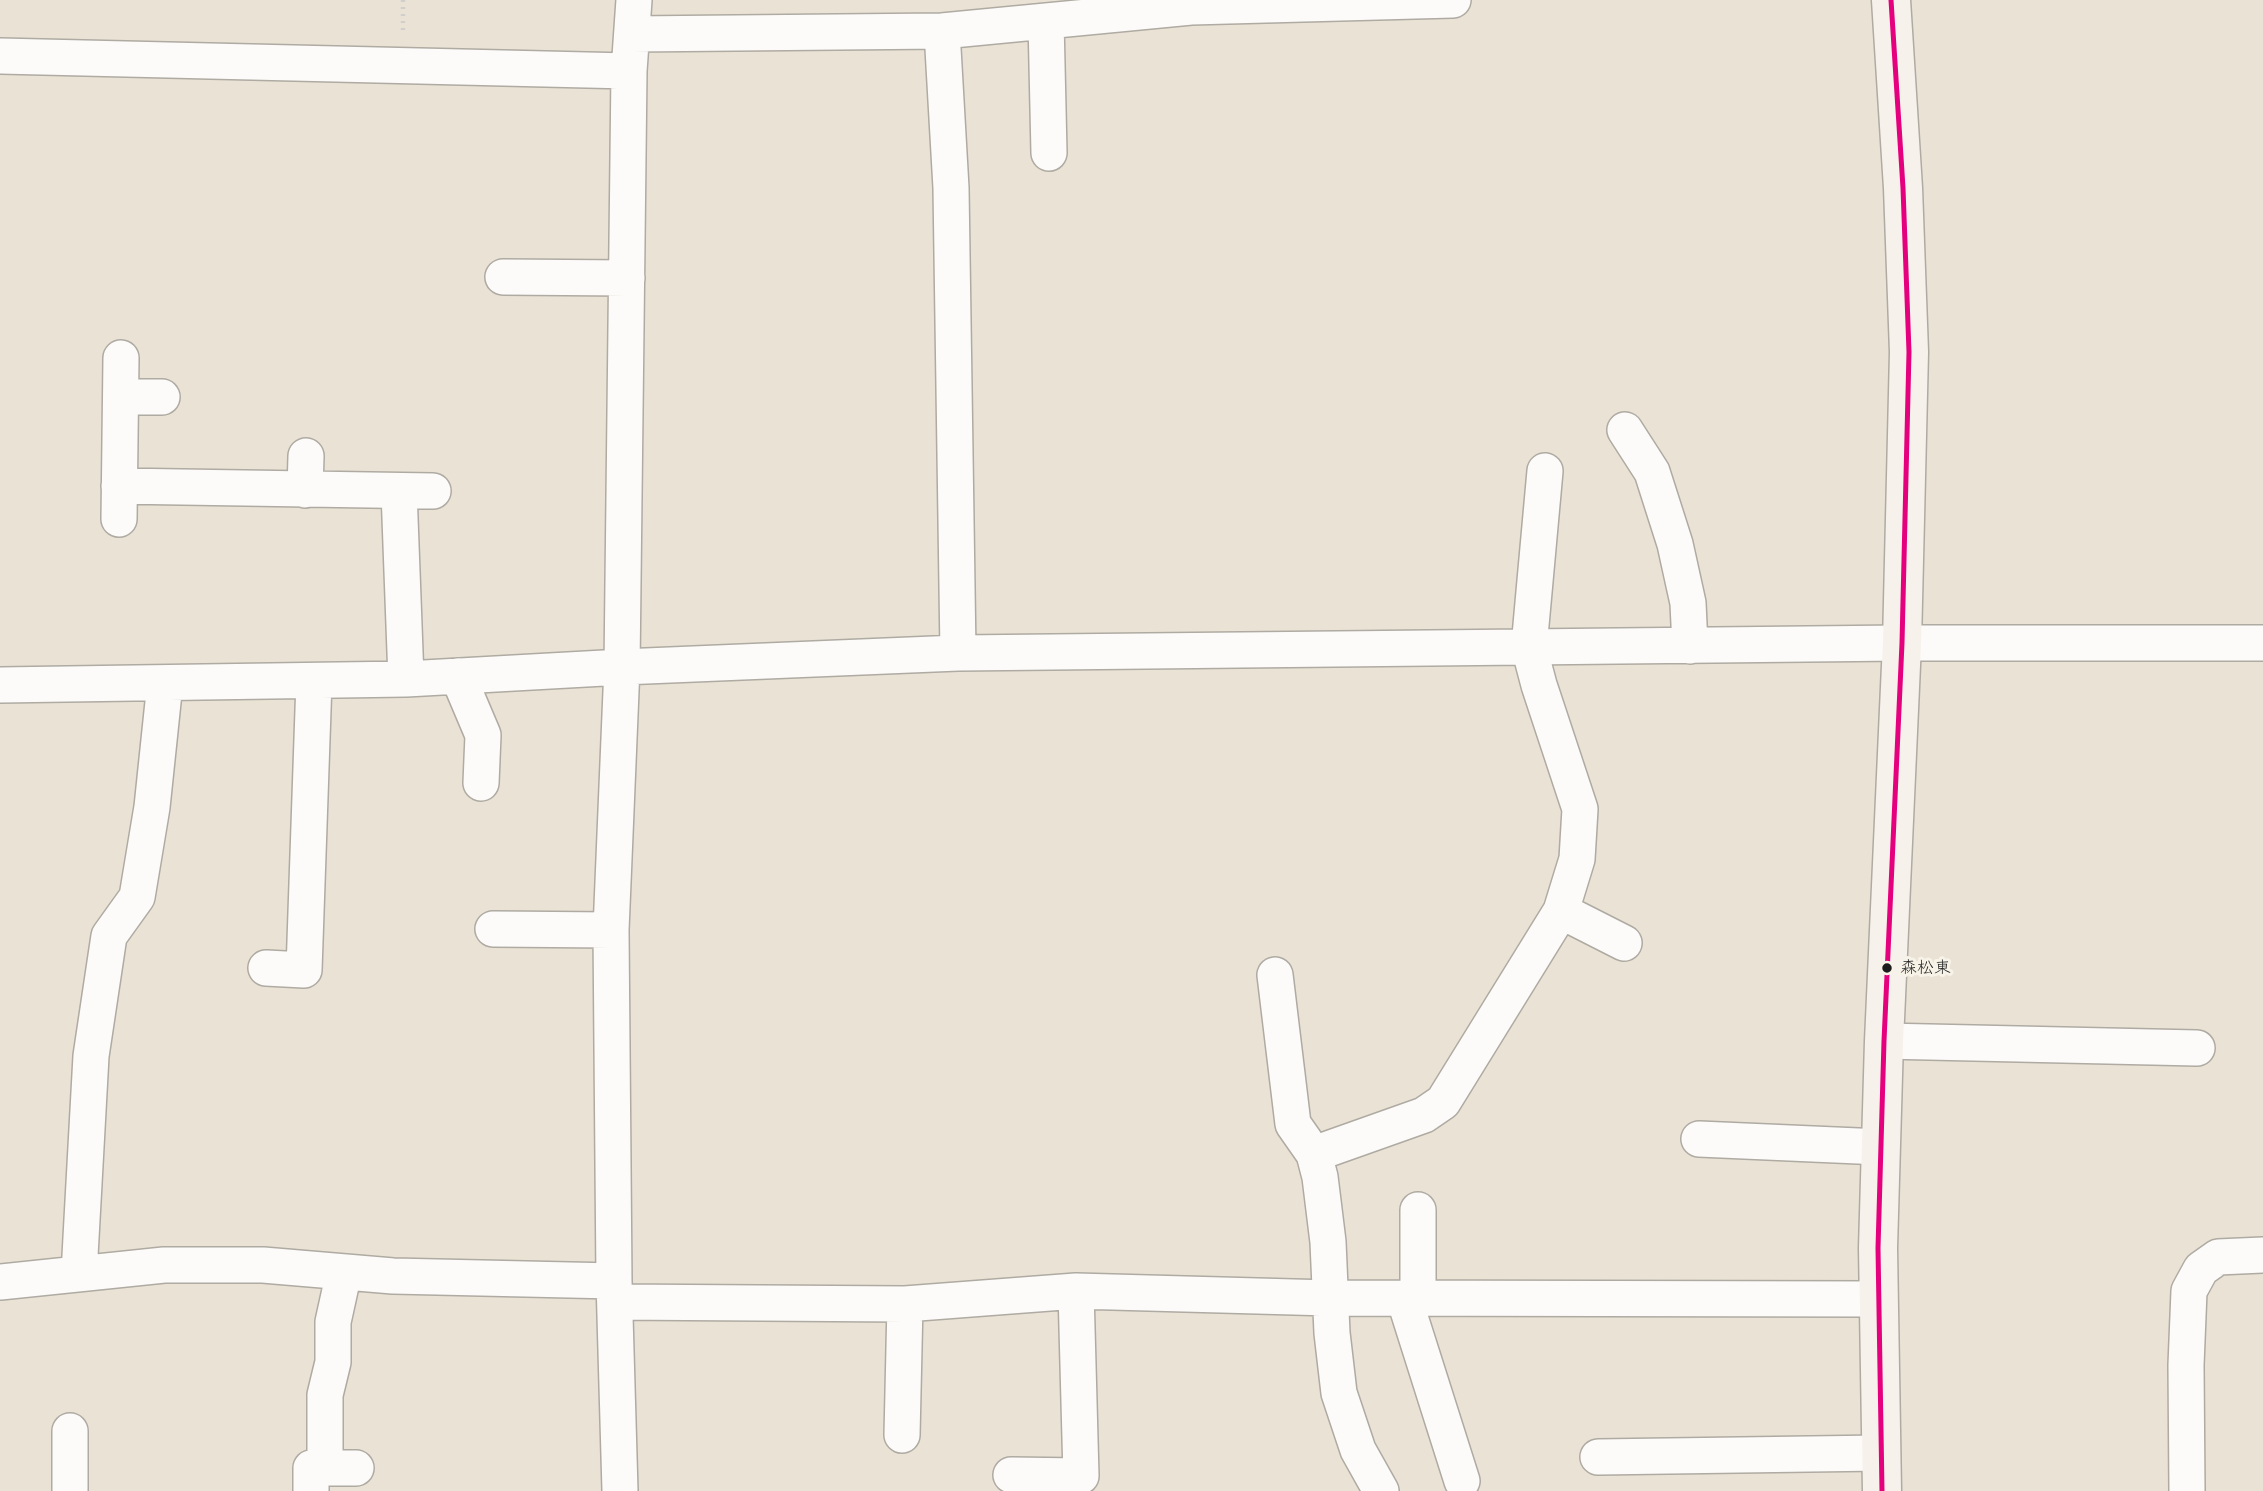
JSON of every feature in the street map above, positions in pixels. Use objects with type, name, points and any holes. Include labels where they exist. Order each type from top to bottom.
[{"type":"main road","points":[[1882,1491],[1879,1299],[1881,1147],[1902,643],[1909,352],[1903,188],[1891,0]]},
{"type":"street","points":[[620,1491],[614,1292],[611,930],[622,667],[629,71],[634,0]]},
{"type":"street","points":[[632,34],[903,16],[942,31],[1046,21],[1102,8],[1453,0]]},
{"type":"street","points":[[1046,21],[1049,153]]},
{"type":"street","points":[[942,31],[951,188],[958,653]]},
{"type":"street","points":[[0,56],[629,71]]},
{"type":"street","points":[[503,277],[626,278]]},
{"type":"street","points":[[121,358],[119,503],[305,473],[398,491],[433,491]]},
{"type":"street","points":[[121,397],[162,397]]},
{"type":"street","points":[[1625,430],[1652,472],[1675,544],[1688,604],[1690,646]]},
{"type":"street","points":[[1314,1154],[1424,1115],[1443,1102],[1561,911],[1577,859],[1580,809],[1529,647],[1545,471]]},
{"type":"street","points":[[398,491],[406,680]]},
{"type":"street","points":[[0,685],[406,680],[622,667],[958,653],[1902,643],[2263,643]]},
{"type":"street","points":[[458,676],[482,735],[481,783]]},
{"type":"street","points":[[267,968],[304,970],[314,681]]},
{"type":"street","points":[[79,1274],[92,1056],[108,936],[137,897],[152,807],[165,683]]},
{"type":"street","points":[[1561,911],[1624,943]]},
{"type":"street","points":[[493,929],[611,930]]},
{"type":"street","points":[[1275,975],[1293,1124],[1314,1154],[1328,1242],[1339,1393],[1358,1450],[1381,1491]]},
{"type":"street","points":[[1884,1041],[2197,1048]]},
{"type":"street","points":[[1699,1139],[1881,1147]]},
{"type":"street","points":[[1418,1210],[1411,1298],[1462,1481]]},
{"type":"street","points":[[2187,1491],[2186,1365],[2189,1291],[2201,1269],[2218,1257],[2263,1255]]},
{"type":"street","points":[[0,1282],[163,1265],[263,1265],[614,1292],[905,1304],[1076,1291],[1330,1298],[1879,1299]]},
{"type":"street","points":[[331,1476],[325,1395],[333,1363],[333,1322],[344,1272]]},
{"type":"street","points":[[1011,1475],[1081,1476],[1076,1291]]},
{"type":"street","points":[[902,1435],[905,1304]]},
{"type":"street","points":[[70,1431],[71,1491]]},
{"type":"street","points":[[1598,1457],[1881,1453]]},
{"type":"transit line","points":[[1882,1491],[1878,1248],[1884,1041],[1902,643],[1909,352],[1903,188],[1891,0]]},
{"type":"place","name":"森松東","points":[[1887,968]]}]
